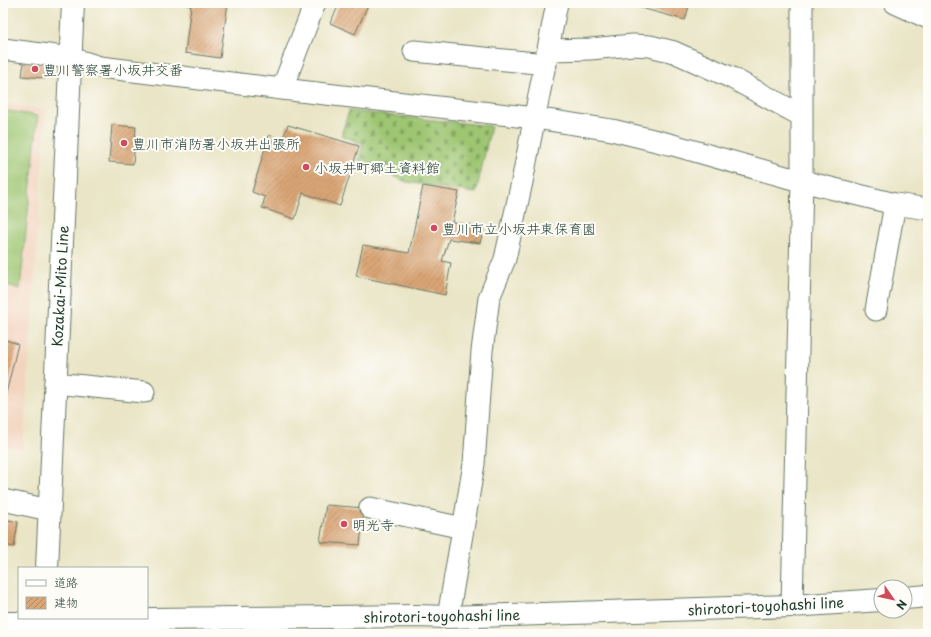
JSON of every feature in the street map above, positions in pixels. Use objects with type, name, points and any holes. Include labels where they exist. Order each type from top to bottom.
[{"type":"main road","name":"Kozakai-Mito Line","points":[[47,567],[73,3]]},
{"type":"main road","points":[[913,597],[928,596]]},
{"type":"main road","name":"shirotori-toyohashi line","points":[[3,623],[43,625],[66,620],[416,616],[448,617],[792,606],[873,601]]},
{"type":"street","points":[[282,89],[315,3]]},
{"type":"street","points":[[448,617],[474,464],[482,351],[489,298],[505,259],[535,118],[557,3]]},
{"type":"street","points":[[792,606],[802,180],[802,3]]},
{"type":"street","points":[[894,3],[928,18]]},
{"type":"street","points":[[414,51],[547,57],[590,49],[633,45],[650,46],[674,52],[732,78],[802,116]]},
{"type":"street","points":[[3,49],[71,58],[100,67],[535,118],[612,130],[895,204],[928,209]]},
{"type":"street","points":[[876,310],[895,204]]},
{"type":"street","points":[[55,383],[144,392]]},
{"type":"street","points":[[3,500],[49,510]]},
{"type":"street","points":[[370,508],[463,528]]},
{"type":"shaded area","points":[[3,104],[46,110],[23,450],[3,445]]},
{"type":"green space","points":[[3,110],[38,116],[20,289],[3,284]]},
{"type":"green space","points":[[349,111],[491,126],[476,193],[407,182],[358,160],[363,144],[341,135]]},
{"type":"building","points":[[178,3],[228,3],[220,58],[185,53],[191,6]]},
{"type":"building","points":[[340,3],[369,3],[355,34],[330,23]]},
{"type":"building","points":[[623,3],[690,3],[685,20]]},
{"type":"building","points":[[24,62],[46,63],[45,78],[22,76]]},
{"type":"building","points":[[112,125],[136,127],[133,164],[109,162]]},
{"type":"building","points":[[288,125],[359,146],[340,206],[303,193],[295,219],[262,208],[265,197],[252,192],[269,135],[282,140]]},
{"type":"building","points":[[423,186],[459,192],[452,222],[484,227],[480,243],[449,239],[442,261],[451,263],[445,295],[356,276],[363,245],[409,253]]},
{"type":"building","points":[[3,339],[18,344],[4,402],[3,402]]},
{"type":"building","points":[[326,505],[364,508],[360,545],[320,542]]},
{"type":"building","points":[[3,519],[18,522],[14,547],[3,545]]},
{"type":"place","name":"豊川警察署小坂井交番","points":[[35,69]]},
{"type":"place","name":"豊川市消防署小坂井出張所","points":[[124,143]]},
{"type":"place","name":"小坂井町郷土資料館","points":[[306,167]]},
{"type":"place","name":"豊川市立小坂井東保育園","points":[[434,228]]},
{"type":"place","name":"明光寺","points":[[344,524]]}]
